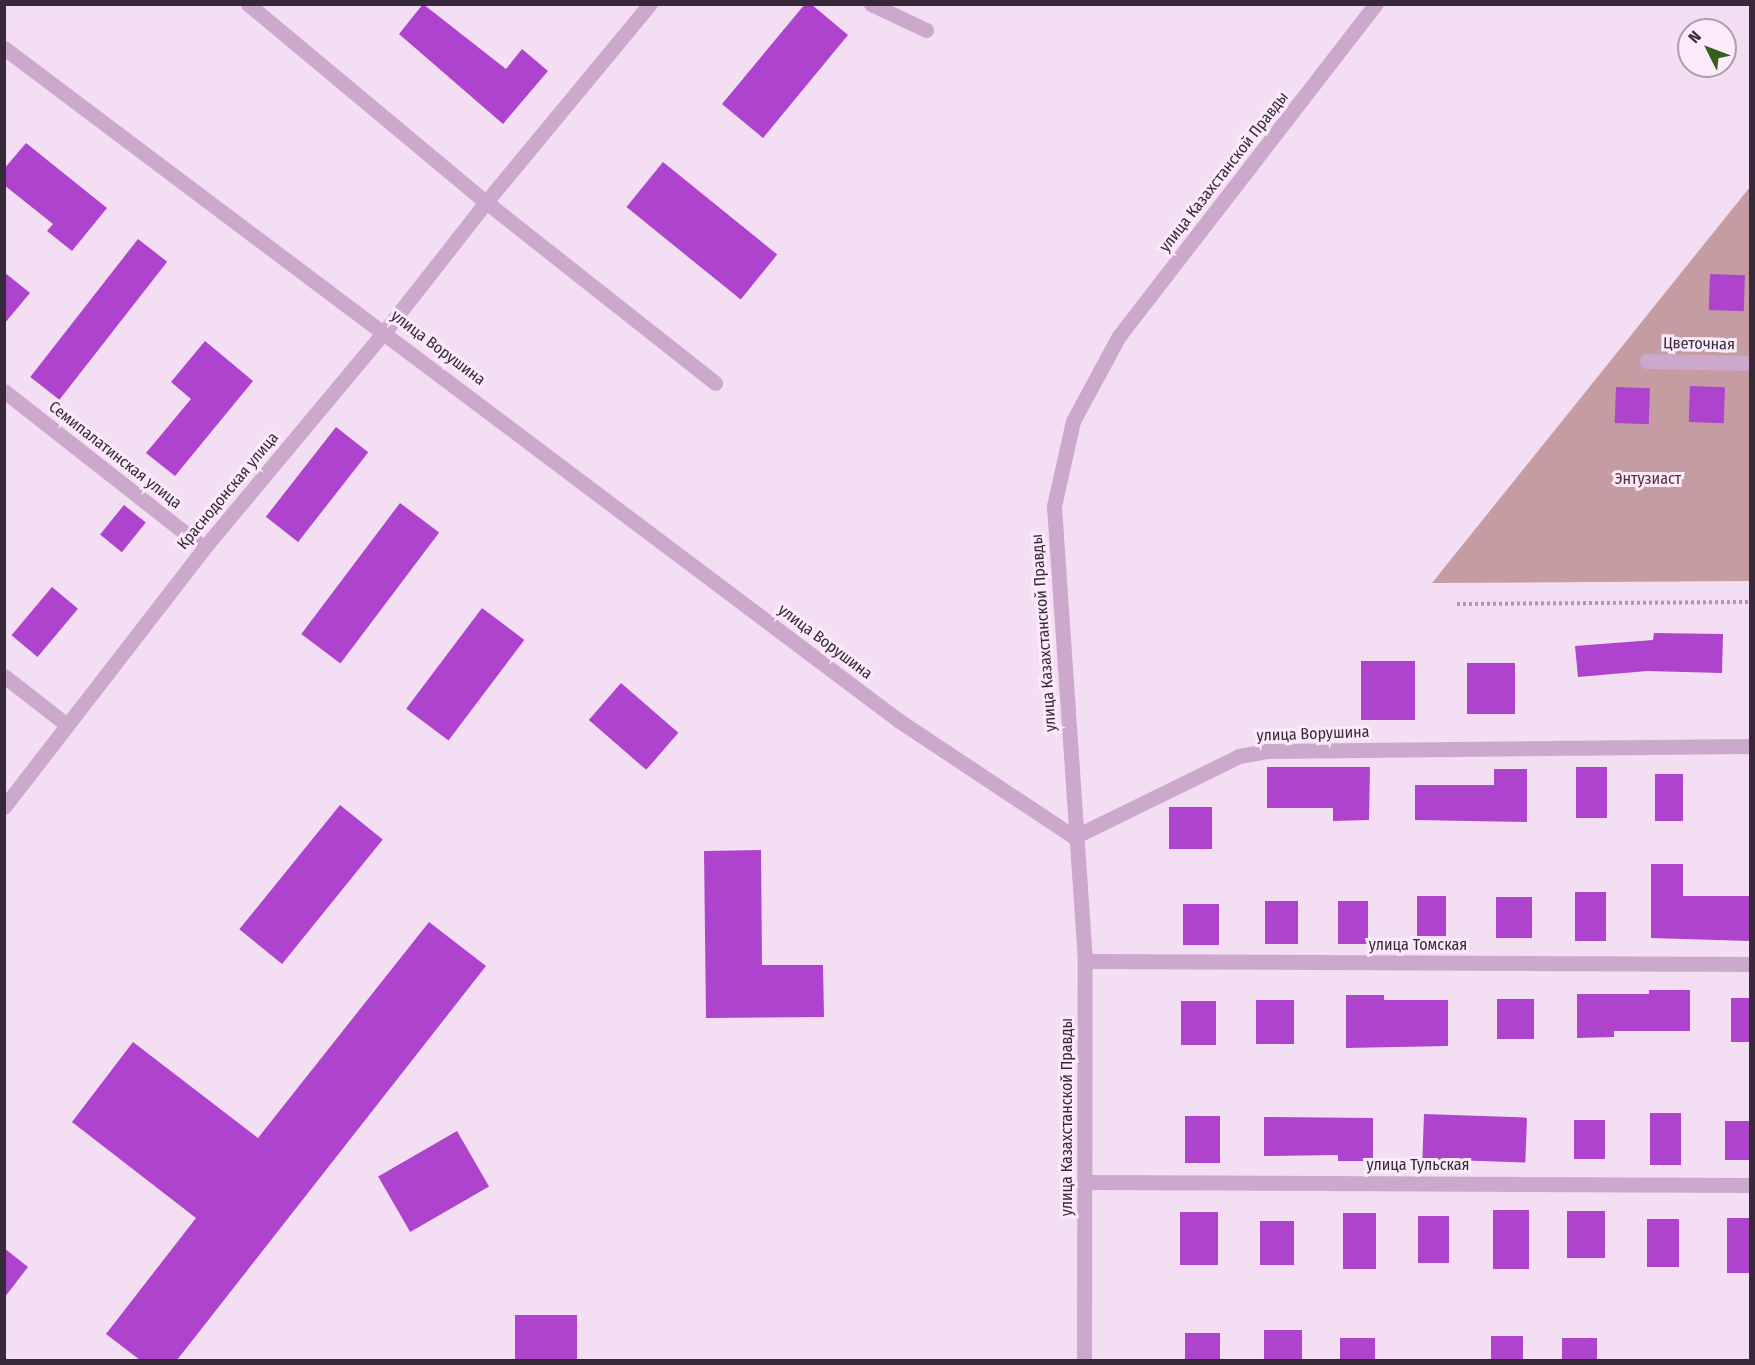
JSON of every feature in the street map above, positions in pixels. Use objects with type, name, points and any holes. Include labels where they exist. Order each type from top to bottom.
[{"type":"street","points":[[248,4],[486,202],[715,383]]},
{"type":"street","name":"Краснодонская улица","points":[[4,807],[204,548],[385,331],[486,202],[650,4]]},
{"type":"street","points":[[871,4],[926,30]]},
{"type":"street","name":"улица Казахстанской Правды","points":[[1084,1360],[1085,961],[1074,837],[1054,506],[1073,421],[1119,336],[1376,4]]},
{"type":"street","name":"улица Ворушина","points":[[4,48],[385,331],[898,720],[1074,837],[1239,756],[1267,751],[1750,746]]},
{"type":"street","name":"Цветочная","points":[[1647,361],[1750,363]]},
{"type":"street","name":"Семипалатинская улица","points":[[4,391],[204,548]]},
{"type":"street","points":[[4,676],[68,725]]},
{"type":"street","name":"улица Томская","points":[[1085,961],[1750,964]]},
{"type":"street","name":"улица Тульская","points":[[1085,1182],[1750,1185]]},
{"type":"path","points":[[1458,604],[1750,602]]},
{"type":"green space","name":"Энтузиаст","points":[[1750,187],[1750,581],[1432,583]]},
{"type":"building","points":[[423,4],[506,69],[522,49],[548,71],[503,124],[399,34]]},
{"type":"building","points":[[805,4],[811,4],[848,35],[763,138],[722,104]]},
{"type":"building","points":[[26,143],[107,208],[72,251],[47,231],[53,224],[4,185],[4,169]]},
{"type":"building","points":[[663,162],[777,255],[741,300],[626,207]]},
{"type":"building","points":[[138,239],[167,262],[59,400],[30,377]]},
{"type":"building","points":[[4,272],[30,293],[4,324]]},
{"type":"building","points":[[1710,274],[1745,275],[1744,311],[1709,310]]},
{"type":"building","points":[[205,341],[253,381],[175,476],[146,453],[191,399],[171,382]]},
{"type":"building","points":[[1690,386],[1725,387],[1724,423],[1689,422]]},
{"type":"building","points":[[1616,387],[1650,388],[1649,424],[1615,423]]},
{"type":"building","points":[[336,427],[368,452],[298,542],[266,517]]},
{"type":"building","points":[[400,503],[439,532],[340,663],[301,634]]},
{"type":"building","points":[[124,505],[146,523],[122,552],[100,535]]},
{"type":"building","points":[[52,587],[78,609],[38,657],[12,635]]},
{"type":"building","points":[[482,608],[524,640],[448,741],[406,709]]},
{"type":"building","points":[[1654,633],[1723,634],[1722,673],[1647,671],[1578,677],[1575,646],[1653,640]]},
{"type":"building","points":[[1361,661],[1415,661],[1415,720],[1361,720]]},
{"type":"building","points":[[1467,663],[1515,663],[1515,714],[1467,714]]},
{"type":"building","points":[[621,683],[678,733],[646,770],[589,720]]},
{"type":"building","points":[[1267,767],[1370,767],[1369,820],[1333,821],[1333,808],[1267,808]]},
{"type":"building","points":[[1576,767],[1607,767],[1607,818],[1576,818]]},
{"type":"building","points":[[1494,769],[1527,769],[1527,822],[1415,820],[1415,785],[1494,785]]},
{"type":"building","points":[[1655,774],[1683,774],[1683,821],[1655,821]]},
{"type":"building","points":[[340,805],[383,840],[282,964],[239,929]]},
{"type":"building","points":[[1169,807],[1212,807],[1212,849],[1169,849]]},
{"type":"building","points":[[761,850],[762,965],[823,965],[824,1017],[706,1018],[704,851]]},
{"type":"building","points":[[1651,864],[1683,864],[1683,896],[1750,896],[1750,941],[1651,938]]},
{"type":"building","points":[[1575,892],[1606,892],[1606,941],[1575,941]]},
{"type":"building","points":[[1417,896],[1446,896],[1446,936],[1417,936]]},
{"type":"building","points":[[1496,897],[1532,897],[1532,938],[1496,938]]},
{"type":"building","points":[[1265,901],[1298,901],[1298,944],[1265,944]]},
{"type":"building","points":[[1338,901],[1368,901],[1368,944],[1338,944]]},
{"type":"building","points":[[1183,904],[1219,904],[1219,945],[1183,945]]},
{"type":"building","points":[[429,922],[486,966],[177,1360],[140,1360],[106,1334],[196,1218],[72,1122],[133,1042],[258,1138]]},
{"type":"building","points":[[1649,990],[1690,990],[1690,1031],[1614,1031],[1614,1037],[1577,1038],[1577,994],[1649,994]]},
{"type":"building","points":[[1346,995],[1384,995],[1384,1000],[1448,1000],[1448,1046],[1346,1048]]},
{"type":"building","points":[[1731,998],[1750,998],[1750,1042],[1731,1042]]},
{"type":"building","points":[[1497,999],[1534,999],[1534,1039],[1497,1039]]},
{"type":"building","points":[[1256,1000],[1294,1000],[1294,1044],[1256,1044]]},
{"type":"building","points":[[1181,1001],[1216,1001],[1216,1045],[1181,1045]]},
{"type":"building","points":[[1650,1113],[1681,1113],[1681,1165],[1650,1165]]},
{"type":"building","points":[[1424,1114],[1527,1118],[1525,1163],[1422,1159]]},
{"type":"building","points":[[1185,1116],[1220,1116],[1220,1163],[1185,1163]]},
{"type":"building","points":[[1264,1117],[1373,1118],[1373,1161],[1338,1161],[1338,1155],[1264,1156]]},
{"type":"building","points":[[1574,1120],[1605,1120],[1605,1159],[1574,1159]]},
{"type":"building","points":[[1725,1121],[1750,1121],[1750,1160],[1725,1160]]},
{"type":"building","points":[[457,1131],[489,1186],[410,1232],[378,1176]]},
{"type":"building","points":[[1493,1210],[1529,1210],[1529,1269],[1493,1269]]},
{"type":"building","points":[[1567,1211],[1605,1211],[1605,1258],[1567,1258]]},
{"type":"building","points":[[1180,1212],[1218,1212],[1218,1265],[1180,1265]]},
{"type":"building","points":[[1343,1213],[1376,1213],[1376,1269],[1343,1269]]},
{"type":"building","points":[[1418,1216],[1449,1216],[1449,1263],[1418,1263]]},
{"type":"building","points":[[1727,1218],[1750,1218],[1750,1273],[1727,1273]]},
{"type":"building","points":[[1647,1219],[1679,1219],[1679,1267],[1647,1267]]},
{"type":"building","points":[[1260,1221],[1294,1221],[1294,1265],[1260,1265]]},
{"type":"building","points":[[4,1248],[28,1267],[4,1298]]},
{"type":"building","points":[[515,1315],[577,1315],[577,1360],[515,1360]]},
{"type":"building","points":[[1264,1330],[1302,1330],[1302,1360],[1264,1360]]},
{"type":"building","points":[[1185,1333],[1220,1333],[1220,1360],[1185,1360]]},
{"type":"building","points":[[1491,1336],[1523,1336],[1523,1360],[1491,1360]]},
{"type":"building","points":[[1340,1338],[1375,1338],[1375,1360],[1340,1360]]},
{"type":"building","points":[[1562,1338],[1597,1338],[1597,1360],[1562,1360]]}]
